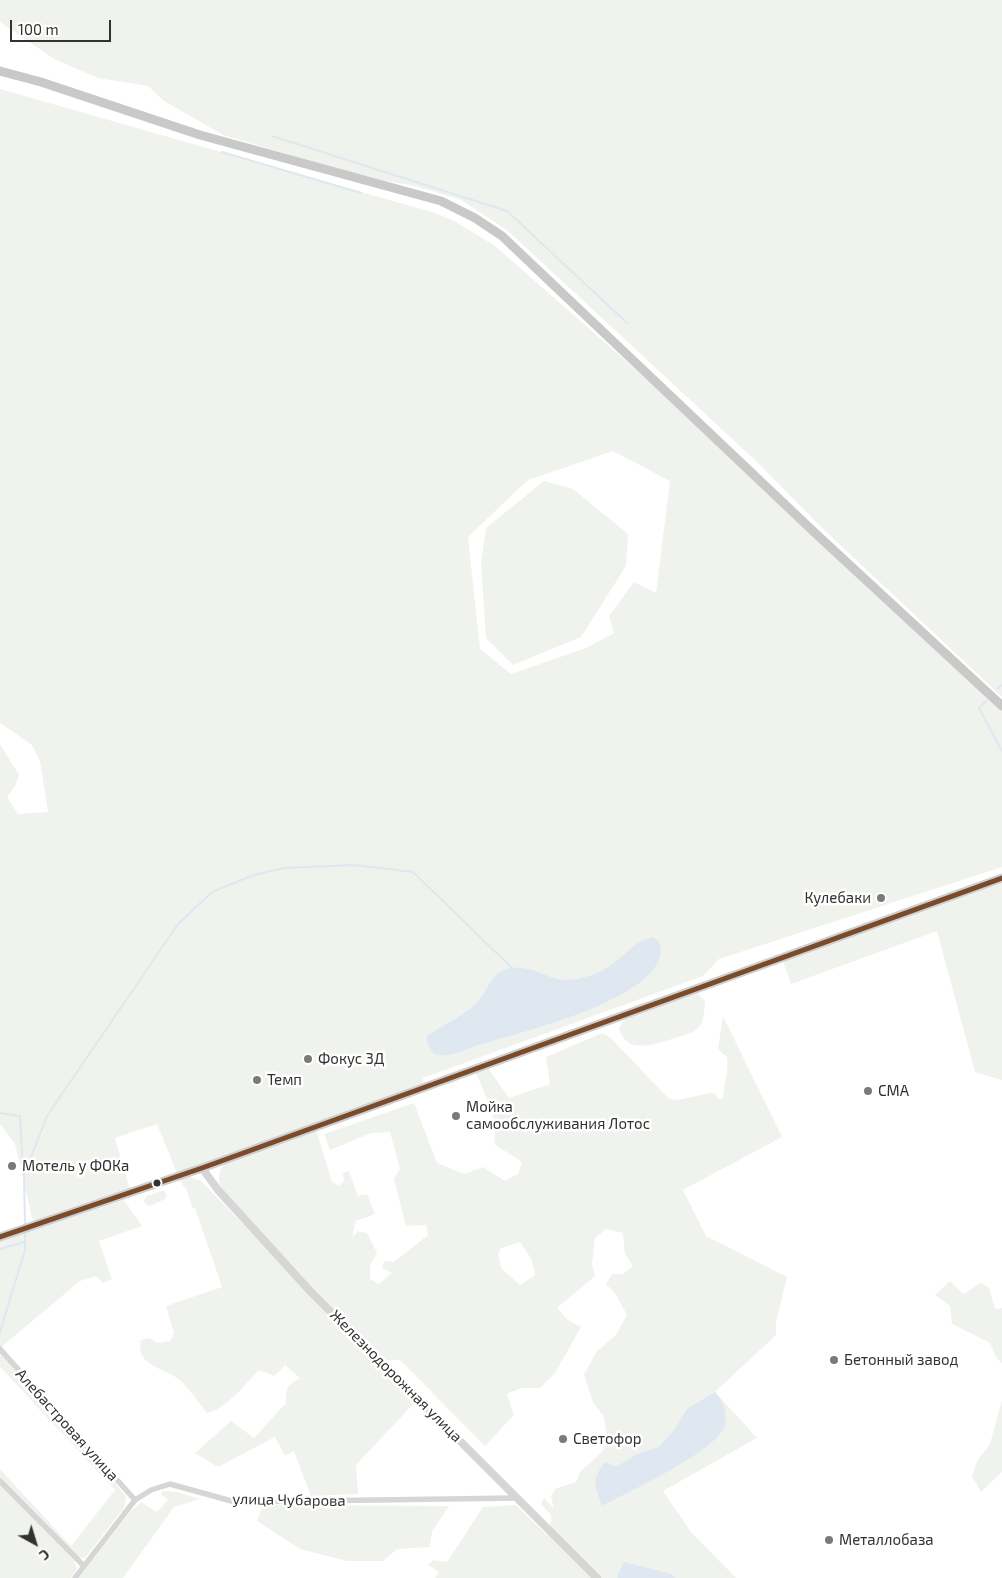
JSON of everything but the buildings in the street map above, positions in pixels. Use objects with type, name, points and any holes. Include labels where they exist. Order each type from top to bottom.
[{"type":"main road","points":[[0,71],[50,85],[200,135],[441,201],[475,218],[502,236],[814,532],[1002,706]]},
{"type":"main road","points":[[0,1237],[202,1168],[1002,878]]},
{"type":"street","name":"Железнодорожная улица","points":[[202,1168],[218,1190],[310,1291],[597,1578]]},
{"type":"street","name":"Алебастровая улица","points":[[0,1349],[135,1500]]},
{"type":"street","points":[[0,1481],[84,1566]]},
{"type":"street","name":"улица Чубарова","points":[[75,1578],[135,1500],[151,1490],[170,1484],[235,1502],[516,1498]]},
{"type":"shaded area","points":[[0,0],[1002,0],[1002,697],[819,525],[756,461],[507,230],[461,200],[419,187],[360,176],[223,135],[164,101],[148,86],[98,78],[54,59],[0,22]]},
{"type":"shaded area","points":[[0,89],[435,213],[456,222],[495,246],[724,447],[917,633],[1002,711],[1002,867],[719,959],[703,976],[423,1078],[423,1083],[177,1173],[157,1124],[115,1138],[130,1190],[33,1222],[15,1144],[0,1124],[0,744],[19,775],[15,786],[7,797],[18,814],[48,812],[40,761],[32,745],[0,723]],"holes":[[[613,451],[670,481],[656,593],[634,582],[609,616],[614,633],[586,648],[511,674],[480,649],[468,537],[528,480]]]},
{"type":"shaded area","points":[[544,481],[573,489],[628,534],[626,566],[581,637],[513,665],[486,638],[481,563],[486,528]]},
{"type":"shaded area","points":[[1002,881],[1002,1080],[975,1072],[937,931],[791,984],[783,961]]},
{"type":"shaded area","points":[[653,937],[659,943],[661,950],[660,956],[651,972],[634,987],[610,1000],[553,1023],[481,1044],[458,1053],[434,1054],[427,1043],[427,1036],[475,1005],[498,973],[504,970],[522,968],[563,980],[573,980],[604,970],[641,941]]},
{"type":"shaded area","points":[[697,993],[705,1001],[701,1024],[694,1031],[659,1043],[642,1046],[628,1042],[623,1037],[619,1028],[624,1020]]},
{"type":"shaded area","points":[[723,1016],[782,1137],[683,1190],[706,1236],[787,1277],[776,1322],[776,1335],[715,1392],[757,1438],[663,1491],[691,1532],[736,1578],[435,1578],[439,1572],[428,1565],[433,1560],[447,1562],[483,1507],[516,1505],[547,1535],[550,1530],[551,1515],[541,1504],[544,1498],[554,1509],[551,1496],[555,1489],[576,1482],[580,1472],[603,1451],[607,1439],[604,1417],[593,1402],[584,1375],[596,1352],[616,1335],[627,1315],[615,1293],[606,1284],[612,1274],[623,1274],[633,1266],[625,1254],[623,1233],[606,1229],[595,1238],[592,1264],[595,1276],[557,1308],[568,1320],[581,1327],[555,1373],[540,1388],[521,1388],[507,1394],[514,1415],[485,1446],[400,1360],[385,1360],[312,1289],[221,1189],[219,1178],[221,1169],[226,1163],[316,1129],[332,1182],[339,1186],[344,1181],[343,1173],[349,1171],[358,1196],[367,1194],[375,1214],[356,1221],[352,1237],[358,1231],[367,1233],[377,1253],[370,1265],[370,1279],[379,1284],[392,1273],[382,1268],[384,1261],[394,1262],[428,1235],[426,1225],[406,1226],[394,1179],[400,1169],[390,1132],[371,1133],[330,1150],[324,1134],[414,1103],[437,1163],[464,1174],[483,1167],[505,1181],[518,1174],[522,1162],[494,1144],[495,1125],[493,1116],[476,1073],[488,1068],[509,1098],[550,1084],[546,1057],[602,1033],[610,1037],[669,1099],[678,1100],[710,1093],[715,1094],[720,1100],[723,1098],[727,1073],[727,1057],[718,1050]],"holes":[[[520,1242],[532,1260],[535,1275],[520,1285],[502,1269],[498,1255],[501,1248]]]},
{"type":"shaded area","points":[[187,1176],[201,1181],[416,1401],[356,1465],[358,1494],[311,1496],[294,1451],[285,1456],[275,1437],[218,1467],[195,1453],[231,1421],[254,1438],[286,1403],[288,1388],[300,1378],[285,1365],[275,1376],[259,1370],[222,1407],[207,1413],[182,1382],[154,1366],[142,1356],[140,1349],[141,1340],[150,1338],[157,1343],[170,1341],[174,1333],[166,1306],[222,1287],[195,1208],[193,1209],[187,1191],[179,1179]]},
{"type":"shaded area","points":[[164,1191],[167,1195],[165,1199],[151,1206],[146,1205],[144,1201],[146,1196]]},
{"type":"shaded area","points":[[124,1200],[142,1226],[99,1241],[112,1279],[103,1283],[96,1276],[80,1281],[0,1348],[0,1241]]},
{"type":"shaded area","points":[[950,1281],[963,1294],[981,1283],[989,1288],[995,1309],[1002,1308],[1002,1363],[997,1359],[990,1343],[952,1324],[950,1306],[935,1295]]},
{"type":"shaded area","points":[[0,1351],[126,1496],[124,1508],[85,1558],[75,1555],[0,1478],[0,1469],[71,1546],[115,1490],[0,1367]]},
{"type":"shaded area","points":[[715,1392],[725,1411],[725,1424],[720,1434],[708,1446],[691,1458],[602,1506],[596,1479],[605,1462],[616,1467],[637,1454],[659,1447],[674,1430],[687,1409]]},
{"type":"shaded area","points":[[1002,1400],[1002,1472],[981,1492],[972,1476],[977,1461],[990,1444]]},
{"type":"shaded area","points":[[0,1484],[73,1559],[77,1569],[71,1578],[0,1578]]},
{"type":"shaded area","points":[[162,1491],[177,1492],[200,1499],[174,1507],[123,1578],[79,1578],[130,1512],[141,1502],[157,1512],[168,1500],[161,1494]]},
{"type":"shaded area","points":[[263,1505],[449,1506],[432,1532],[430,1547],[397,1549],[383,1561],[347,1561],[300,1549],[257,1521]]},
{"type":"shaded area","points":[[624,1562],[672,1574],[675,1578],[618,1578],[617,1576]]},
{"type":"waterway","points":[[272,136],[507,211],[627,323]]},
{"type":"waterway","points":[[222,152],[361,193]]},
{"type":"waterway","points":[[998,688],[1002,685]]},
{"type":"waterway","points":[[986,701],[979,708],[1002,751]]},
{"type":"waterway","points":[[25,1224],[24,1175],[47,1116],[178,924],[212,892],[254,875],[284,868],[354,865],[413,872],[514,970]]},
{"type":"waterway","points":[[0,1113],[20,1116],[23,1174]]},
{"type":"waterway","points":[[0,1332],[25,1250],[25,1231]]},
{"type":"waterway","points":[[0,1249],[24,1242]]},
{"type":"transit line","points":[[0,1237],[202,1168],[1002,878]]},
{"type":"place","name":"Кулебаки","points":[[881,898]]},
{"type":"place","name":"Фокус 3Д","points":[[308,1059]]},
{"type":"place","name":"Темп","points":[[257,1080]]},
{"type":"place","name":"CMA","points":[[868,1091]]},
{"type":"place","name":"Мойка самообслуживания Лотос","points":[[456,1116]]},
{"type":"place","name":"Мотель у ФОКа","points":[[12,1166]]},
{"type":"place","name":"Бетонный завод","points":[[834,1360]]},
{"type":"place","name":"Светофор","points":[[563,1439]]},
{"type":"place","name":"Металлобаза","points":[[829,1540]]}]
